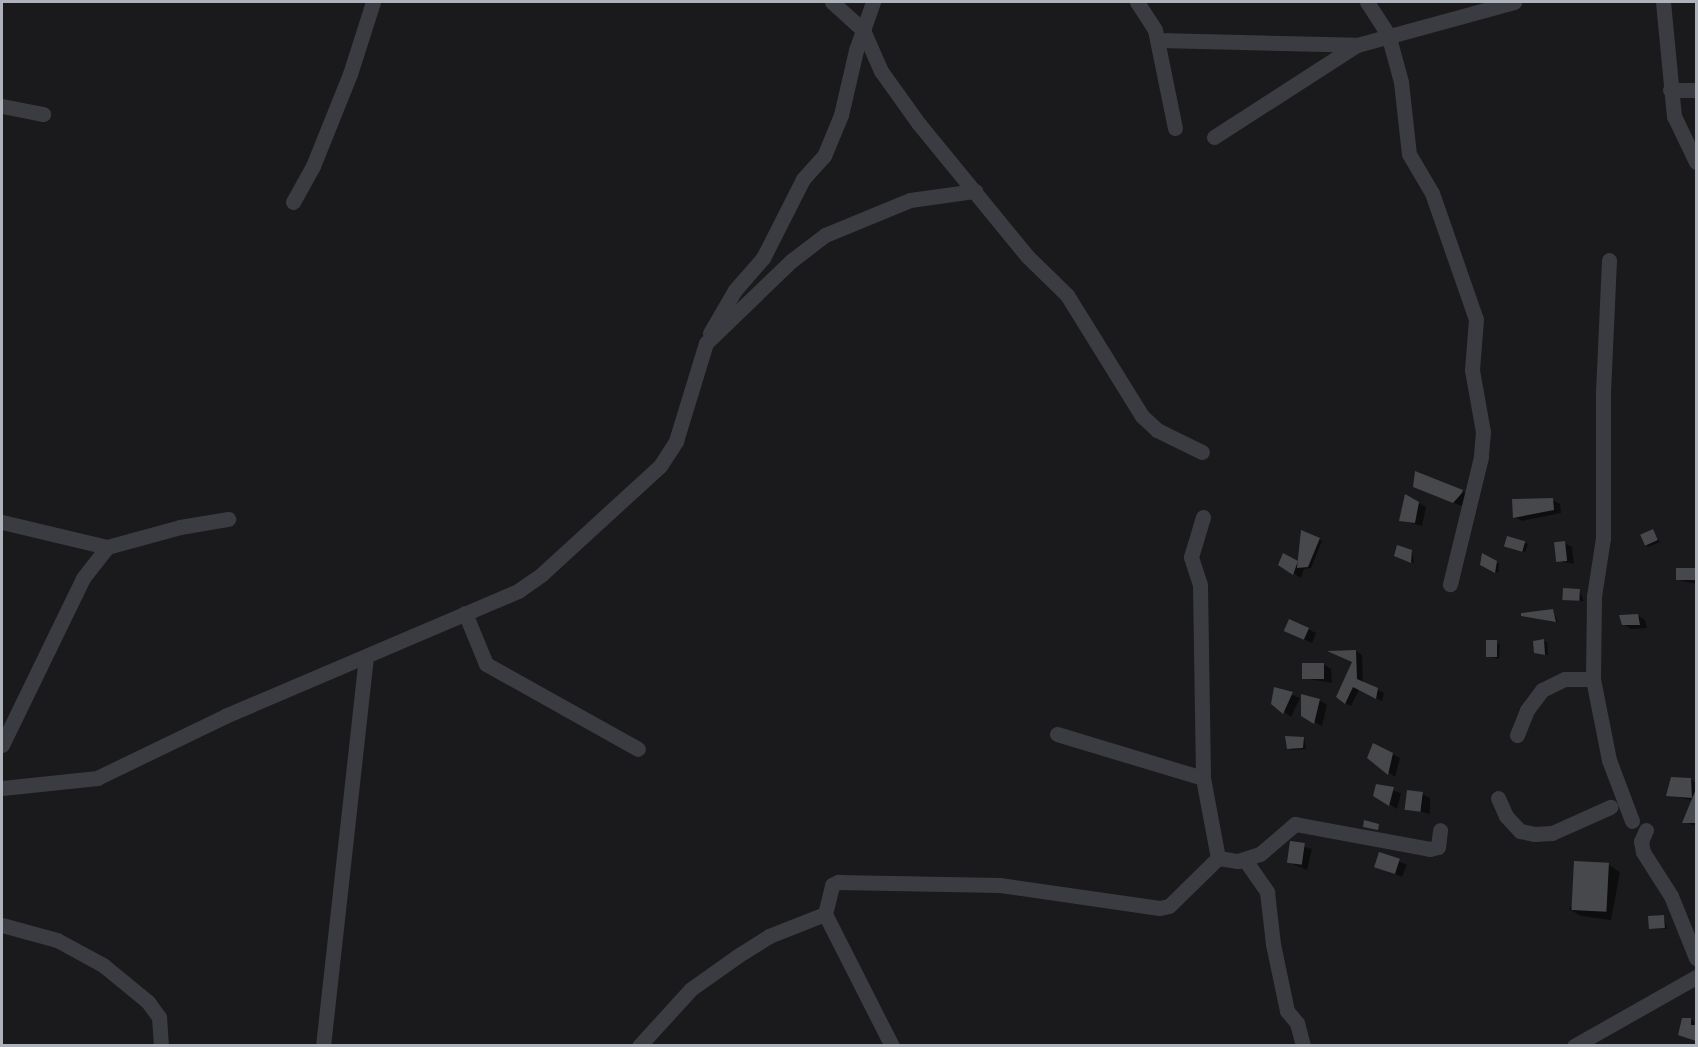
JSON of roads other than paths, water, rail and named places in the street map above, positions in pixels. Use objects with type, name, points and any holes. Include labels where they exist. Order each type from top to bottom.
[{"type":"street","points":[[293,202],[313,165],[350,74],[373,2]]},
{"type":"street","points":[[832,2],[863,30],[881,71],[975,192],[1027,255],[1067,296],[1147,421],[1202,452]]},
{"type":"street","points":[[2,788],[97,778],[225,716],[366,658],[518,591],[542,574],[660,466],[676,441],[716,319],[763,258],[803,179],[824,156],[842,115],[863,30],[873,2]]},
{"type":"street","points":[[1137,2],[1158,40],[1175,128]]},
{"type":"street","points":[[1367,2],[1388,34],[1401,82],[1409,153],[1432,192],[1476,319],[1472,369],[1483,432],[1481,457],[1450,584]]},
{"type":"street","points":[[1214,137],[1357,45],[1388,34],[1514,2]]},
{"type":"street","points":[[1663,2],[1674,116],[1696,162]]},
{"type":"street","points":[[1158,40],[1357,45]]},
{"type":"street","points":[[1670,90],[1696,90]]},
{"type":"street","points":[[2,106],[43,114]]},
{"type":"street","points":[[706,344],[791,261],[825,235],[910,200],[975,192]]},
{"type":"street","points":[[1610,260],[1603,390],[1603,538],[1594,596],[1593,679],[1609,760],[1632,821]]},
{"type":"street","points":[[1203,517],[1191,557],[1200,585],[1203,778],[1218,858]]},
{"type":"street","points":[[2,522],[107,547],[180,527],[228,519]]},
{"type":"street","points":[[2,745],[83,578],[107,547]]},
{"type":"street","points":[[465,613],[486,664],[638,749]]},
{"type":"street","points":[[323,1046],[366,658]]},
{"type":"street","points":[[1516,735],[1527,710],[1542,690],[1565,680],[1593,679]]},
{"type":"street","points":[[1057,734],[1203,778]]},
{"type":"street","points":[[1498,798],[1506,816],[1520,831],[1534,834],[1551,833],[1610,807]]},
{"type":"street","points":[[1218,858],[1227,862],[1245,860],[1272,848],[1295,824],[1430,849],[1438,847],[1440,830]]},
{"type":"street","points":[[1646,830],[1641,841],[1643,852],[1671,896],[1696,958]]},
{"type":"street","points":[[892,1046],[825,914],[832,885],[838,882],[1000,885],[1159,908],[1169,906],[1218,858]]},
{"type":"street","points":[[1245,860],[1267,892],[1273,944],[1287,1011],[1297,1023],[1303,1046]]},
{"type":"street","points":[[639,1046],[691,989],[770,936],[825,914]]},
{"type":"street","points":[[2,925],[57,940],[103,965],[148,1002],[159,1017],[161,1046]]},
{"type":"street","points":[[1574,1046],[1696,977]]}]
